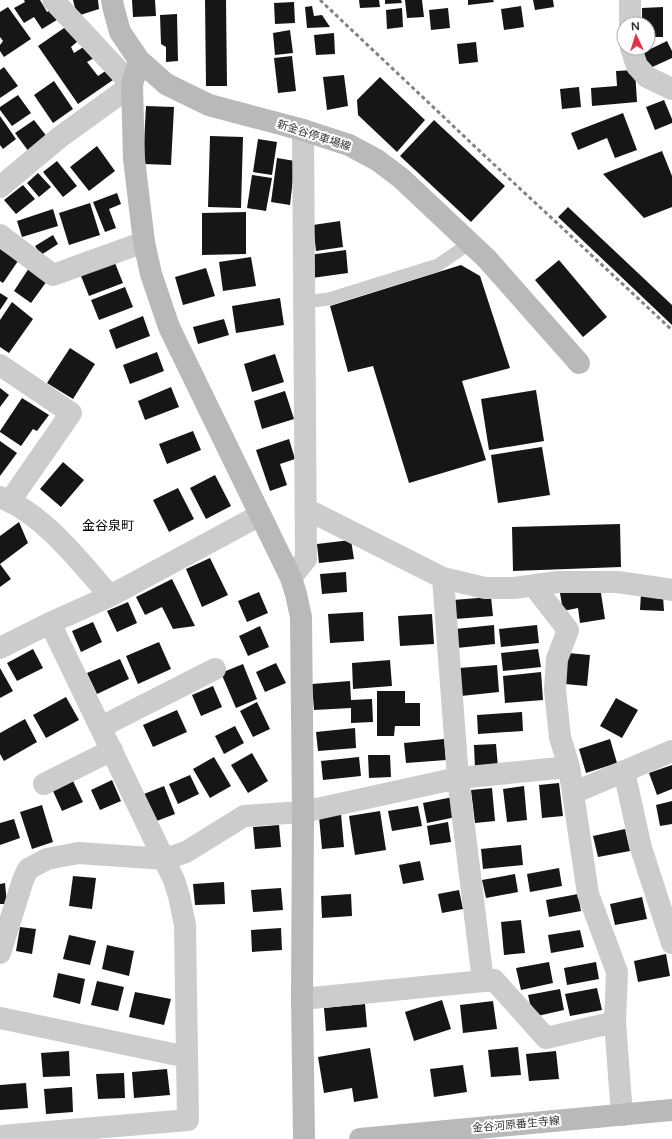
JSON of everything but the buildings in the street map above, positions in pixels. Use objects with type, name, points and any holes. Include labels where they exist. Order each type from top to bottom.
[{"type":"street","points":[[53,0],[132,85]]},
{"type":"street","name":"新金谷停車場線","points":[[112,0],[112,6],[120,32],[140,60],[166,84],[209,105],[302,130],[349,145],[377,160],[401,178],[487,259],[580,363]]},
{"type":"street","points":[[630,0],[630,16]]},
{"type":"street","points":[[634,56],[637,66],[647,77],[672,89]]},
{"type":"street","points":[[140,60],[132,85],[134,159],[144,242],[151,274],[170,327],[291,578],[301,617],[304,1139]]},
{"type":"street","points":[[0,187],[60,137],[132,85]]},
{"type":"street","points":[[291,578],[306,558],[302,130]]},
{"type":"street","points":[[0,235],[53,275],[144,242]]},
{"type":"street","points":[[0,365],[71,413],[5,499],[33,516],[66,546],[110,596]]},
{"type":"street","points":[[306,509],[443,578],[485,588],[514,588],[558,582],[616,582],[672,590]]},
{"type":"street","points":[[0,648],[50,623],[110,596],[260,515]]},
{"type":"street","points":[[443,578],[458,778],[483,981]]},
{"type":"street","points":[[534,586],[568,630],[557,659],[555,690],[560,737],[569,767],[588,894],[617,972],[615,1022],[622,1115]]},
{"type":"street","points":[[0,1136],[188,1120],[186,925],[179,896],[165,859],[50,623]]},
{"type":"street","points":[[101,727],[215,669]]},
{"type":"street","points":[[44,784],[112,750]]},
{"type":"street","points":[[573,793],[672,750]]},
{"type":"street","points":[[0,953],[23,880],[28,869],[47,859],[78,853],[165,859],[186,852],[244,816],[303,812],[458,778],[569,767]]},
{"type":"street","points":[[624,771],[641,848],[665,897],[672,943]]},
{"type":"street","points":[[302,999],[494,980],[546,1038],[615,1022]]},
{"type":"street","points":[[0,1018],[187,1057]]},
{"type":"street","name":"金谷河原番生寺線","points":[[360,1139],[672,1110]]},
{"type":"lane","points":[[304,302],[329,300],[438,265],[470,243]]},
{"type":"railway","points":[[320,0],[672,330]]},
{"type":"district","name":"金谷泉町","points":[[108,525]]}]
